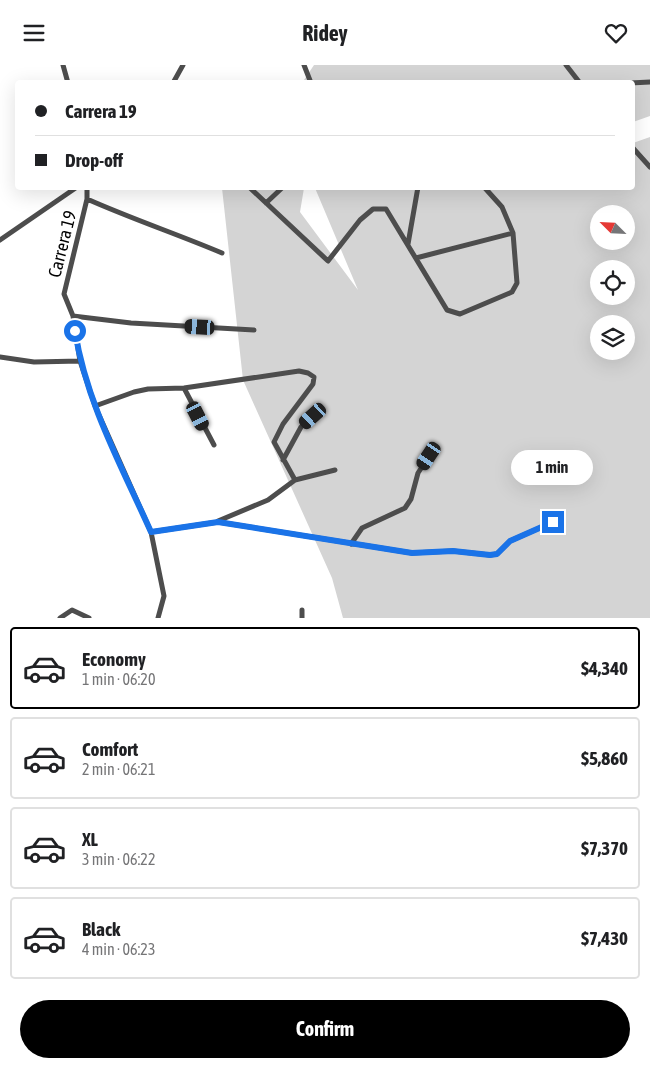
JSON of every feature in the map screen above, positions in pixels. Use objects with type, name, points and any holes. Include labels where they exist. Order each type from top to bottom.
[{"type":"street","points":[[63,65],[67,80]]},
{"type":"street","points":[[175,80],[183,65]]},
{"type":"street","points":[[304,65],[310,80]]},
{"type":"street","points":[[566,65],[578,80]]},
{"type":"street","points":[[635,83],[650,82]]},
{"type":"street","points":[[635,150],[650,167]]},
{"type":"street","points":[[0,240],[73,190]]},
{"type":"street","name":"Carrera 19","points":[[87,190],[87,199],[64,294],[72,316],[80,361],[95,406],[151,532],[164,596],[158,618]]},
{"type":"street","points":[[252,190],[325,260],[331,259],[360,220],[373,209],[386,209],[447,310],[460,313],[512,292],[517,283],[514,233],[502,207],[487,190]]},
{"type":"street","points":[[266,203],[280,190]]},
{"type":"street","points":[[408,245],[417,190]]},
{"type":"street","points":[[87,199],[144,224],[168,231],[222,253]]},
{"type":"street","points":[[416,258],[514,233]]},
{"type":"street","points":[[72,316],[131,323],[254,330]]},
{"type":"street","points":[[0,357],[34,362],[80,361]]},
{"type":"street","points":[[95,406],[134,392],[184,388],[299,371],[308,373],[314,377],[313,384],[283,424],[274,442],[295,480]]},
{"type":"street","points":[[184,388],[214,445]]},
{"type":"street","points":[[283,460],[301,427],[320,410]]},
{"type":"street","points":[[350,544],[362,528],[405,508],[411,499],[418,473],[429,456]]},
{"type":"street","points":[[218,522],[268,499],[295,480],[335,470]]},
{"type":"street","points":[[151,532],[218,522],[288,531],[350,544],[412,553],[453,551],[490,555],[497,554],[510,541],[553,522]]},
{"type":"street","points":[[60,618],[72,610],[89,618]]},
{"type":"street","points":[[302,610],[302,618]]},
{"type":"shaded area","points":[[314,65],[650,65],[650,116],[635,121],[635,80],[304,80]]},
{"type":"shaded area","points":[[650,137],[650,618],[343,618],[332,578],[243,380],[222,190],[304,190],[300,212],[358,290],[316,190],[635,190],[635,142]]},
{"type":"route","points":[[75,331],[80,361],[95,406],[151,532],[218,522],[288,531],[350,544],[412,553],[453,551],[490,555],[497,554],[510,541],[553,522]]}]
